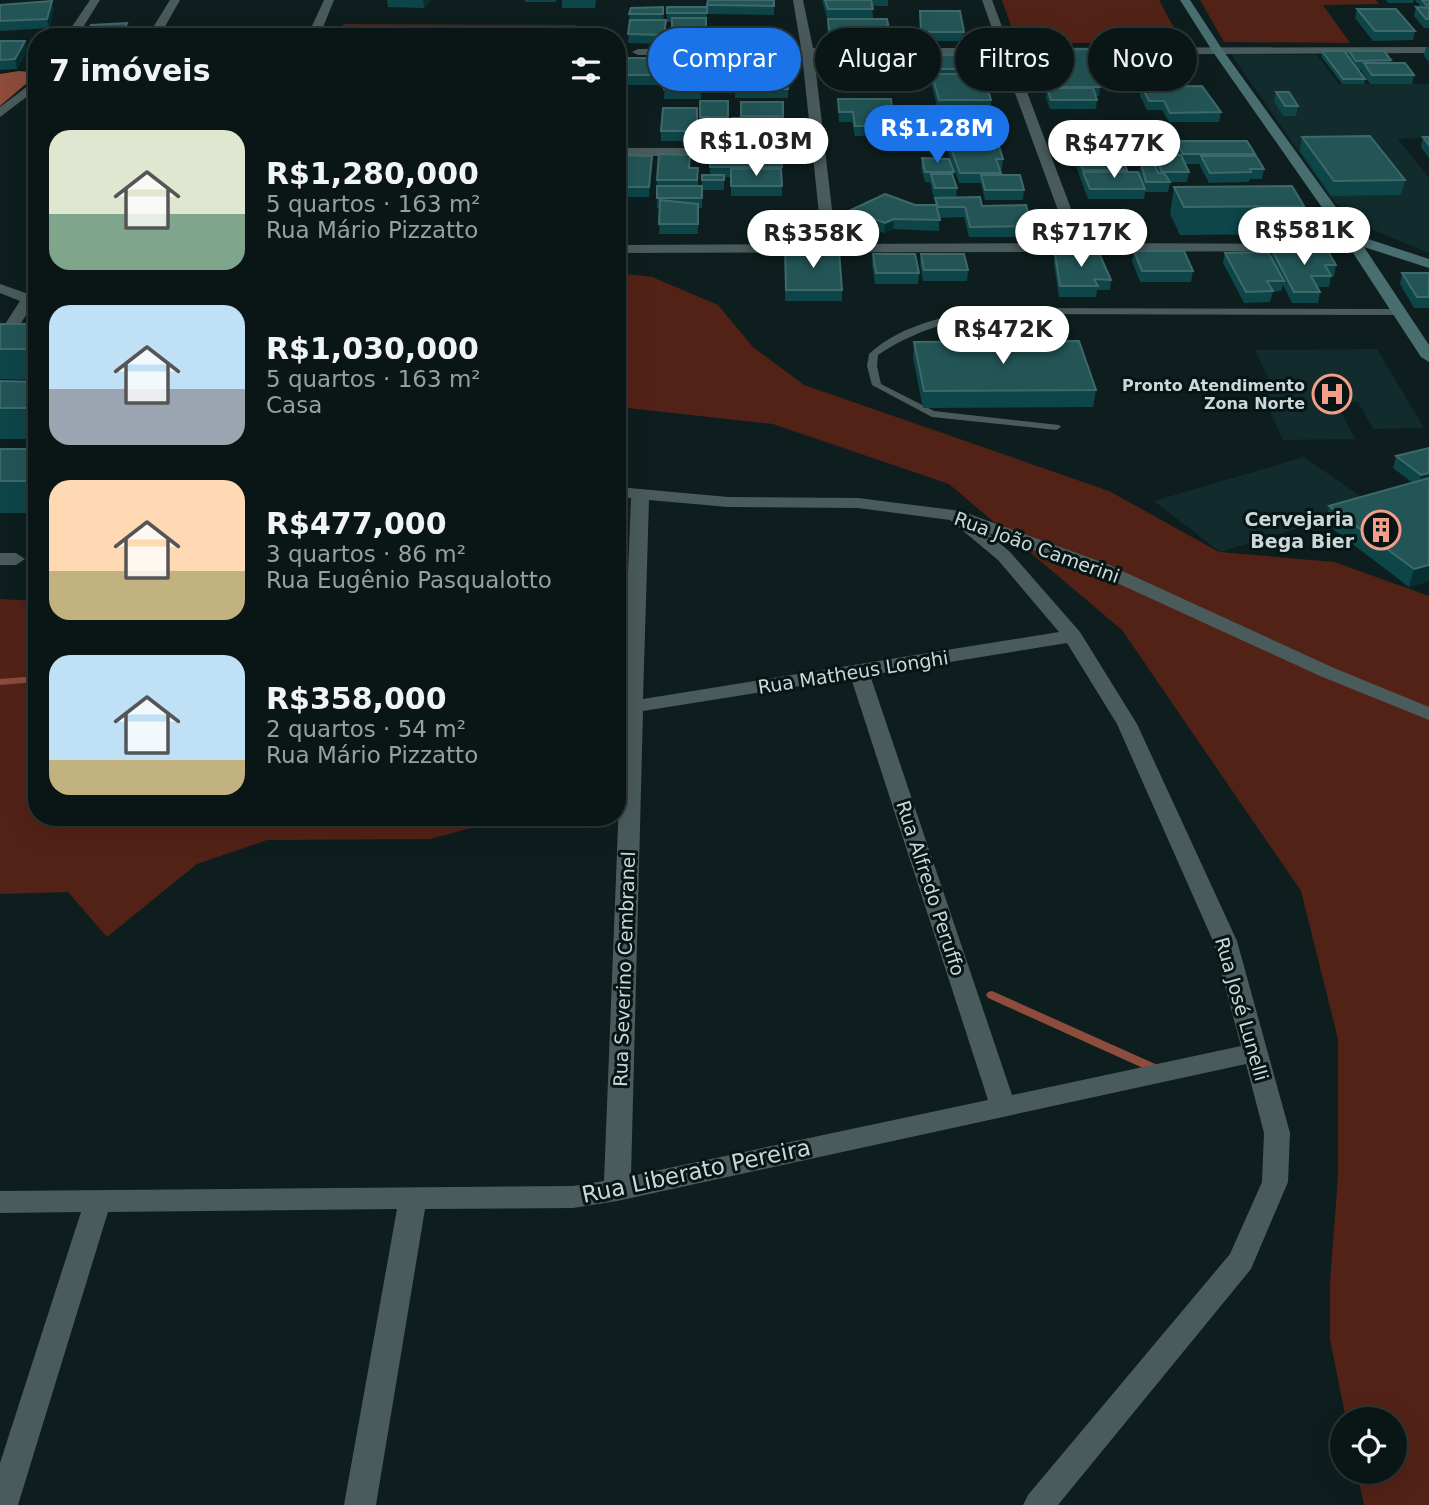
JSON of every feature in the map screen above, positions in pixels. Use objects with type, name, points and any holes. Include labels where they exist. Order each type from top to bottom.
[{"type":"street","points":[[77,28],[95,0]]},
{"type":"street","points":[[158,28],[175,0]]},
{"type":"street","points":[[317,28],[329,0]]},
{"type":"street","points":[[798,0],[808,52],[829,247]]},
{"type":"street","points":[[987,0],[998,28]]},
{"type":"street","points":[[1185,0],[1217,50],[1357,247],[1429,358]]},
{"type":"street","points":[[1074,50],[1429,50]]},
{"type":"street","points":[[638,52],[955,51]]},
{"type":"street","points":[[0,113],[28,90]]},
{"type":"street","points":[[1022,91],[1078,246]]},
{"type":"street","points":[[626,152],[819,152]]},
{"type":"street","points":[[1357,247],[1429,271]]},
{"type":"street","points":[[626,249],[1357,247],[1429,264]]},
{"type":"street","points":[[0,288],[28,299]]},
{"type":"street","points":[[0,345],[28,308]]},
{"type":"street","name":"Rua João Camerini","points":[[626,493],[728,502],[858,503],[955,515],[1100,568],[1327,672],[1429,714]]},
{"type":"street","name":"Rua Severino Cembranel","points":[[617,1190],[640,496]]},
{"type":"street","name":"Rua José Lunelli","points":[[955,515],[1004,556],[1073,636],[1127,724],[1225,941],[1277,1133],[1275,1182],[1241,1261],[1039,1505]]},
{"type":"street","name":"Rua Matheus Longhi","points":[[632,707],[1073,636]]},
{"type":"street","name":"Rua Alfredo Peruffo","points":[[859,671],[1003,1106]]},
{"type":"street","name":"Rua Liberato Pereira","points":[[0,1202],[573,1197],[617,1190],[1256,1052]]},
{"type":"street","points":[[360,1505],[413,1198]]},
{"type":"street","points":[[2,1505],[98,1201]]},
{"type":"lane","points":[[1056,427],[932,414],[877,385],[872,366],[874,354],[890,342],[964,314],[999,311],[1400,312]]},
{"type":"shaded area","points":[[1002,0],[1159,0],[1174,28],[1088,28],[1088,43],[1074,43],[1074,28],[1012,28]]},
{"type":"shaded area","points":[[1200,0],[1376,0],[1379,4],[1323,5],[1350,43],[1224,42]]},
{"type":"shaded area","points":[[343,24],[576,25],[576,28],[344,28]]},
{"type":"shaded area","points":[[1231,54],[1317,55],[1339,84],[1429,84],[1429,138],[1398,139],[1429,178],[1429,253],[1373,230],[1333,201]]},
{"type":"shaded area","points":[[28,72],[28,82],[0,106],[0,74]]},
{"type":"shaded area","points":[[626,274],[652,277],[718,305],[753,347],[804,385],[1109,491],[1219,552],[1334,562],[1429,596],[1429,1505],[1364,1505],[1360,1484],[1407,1484],[1407,1407],[1344,1407],[1330,1339],[1330,1283],[1338,1176],[1338,1039],[1301,891],[1122,630],[949,484],[773,424],[626,408]]},
{"type":"shaded area","name":"Pronto Atendimento Zona Norte","points":[[1377,349],[1424,428],[1373,429],[1358,402],[1336,402],[1355,439],[1283,440],[1258,386],[1272,386],[1255,350]]},
{"type":"shaded area","points":[[1304,457],[1373,505],[1220,552],[1154,501]]},
{"type":"shaded area","points":[[0,599],[28,601],[28,826],[478,826],[431,839],[267,840],[197,864],[107,937],[68,892],[0,894]]},
{"type":"building","points":[[708,0],[774,0],[774,6],[707,5]]},
{"type":"building","points":[[825,0],[871,0],[873,9],[828,9]]},
{"type":"building","points":[[52,1],[47,19],[0,21],[0,5]]},
{"type":"building","points":[[663,7],[663,14],[629,14],[631,8]]},
{"type":"building","points":[[667,7],[707,7],[707,13],[667,13]]},
{"type":"building","points":[[1416,7],[1429,8],[1429,19],[1426,19]]},
{"type":"building","points":[[1357,9],[1396,9],[1415,31],[1375,31]]},
{"type":"building","points":[[920,11],[960,11],[963,28],[955,28],[955,32],[941,32],[941,28],[921,28]]},
{"type":"building","points":[[672,18],[706,18],[706,28],[672,28]]},
{"type":"building","points":[[828,19],[887,19],[889,28],[829,28]]},
{"type":"building","points":[[630,20],[666,20],[665,28],[648,28],[648,35],[628,34]]},
{"type":"building","points":[[127,23],[124,28],[89,28],[91,25]]},
{"type":"building","points":[[0,41],[25,41],[15,59],[0,60]]},
{"type":"building","points":[[1074,49],[1088,49],[1088,87],[1074,87]]},
{"type":"building","points":[[1322,51],[1344,51],[1365,79],[1343,79]]},
{"type":"building","points":[[1349,51],[1384,51],[1391,60],[1356,61]]},
{"type":"building","points":[[941,55],[955,55],[955,69],[941,69]]},
{"type":"building","points":[[628,58],[648,58],[648,75],[626,75]]},
{"type":"building","points":[[1364,63],[1405,63],[1414,75],[1372,75]]},
{"type":"building","points":[[941,74],[955,74],[955,91],[988,91],[991,100],[939,100],[937,91],[941,91]]},
{"type":"building","points":[[1197,86],[1202,86],[1221,112],[1170,113],[1164,101],[1149,101],[1144,91],[1197,91]]},
{"type":"building","points":[[1088,88],[1088,91],[1094,91],[1097,100],[1051,100],[1048,91]]},
{"type":"building","points":[[1276,92],[1289,92],[1298,106],[1285,106]]},
{"type":"building","points":[[838,99],[891,99],[892,109],[877,109],[878,113],[902,113],[905,126],[855,126],[853,112],[839,112]]},
{"type":"building","points":[[700,101],[728,101],[728,117],[700,117]]},
{"type":"building","points":[[741,102],[783,102],[783,116],[741,116]]},
{"type":"building","points":[[663,108],[697,108],[697,131],[661,131]]},
{"type":"building","points":[[937,112],[992,113],[996,127],[940,127]]},
{"type":"building","points":[[732,118],[783,118],[784,132],[732,132]]},
{"type":"building","points":[[1370,136],[1405,180],[1334,181],[1302,137]]},
{"type":"building","points":[[1176,141],[1247,141],[1255,154],[1183,154]]},
{"type":"building","points":[[949,143],[998,143],[1003,159],[996,159],[1001,173],[960,173]]},
{"type":"building","points":[[710,151],[781,151],[782,167],[710,167]]},
{"type":"building","points":[[659,154],[690,155],[689,168],[698,168],[697,180],[657,180]]},
{"type":"building","points":[[626,155],[652,156],[649,187],[626,187]]},
{"type":"building","points":[[1121,155],[1127,170],[1083,170],[1077,156]]},
{"type":"building","points":[[1154,155],[1181,155],[1189,172],[1162,172]]},
{"type":"building","points":[[1201,156],[1256,156],[1264,169],[1210,173]]},
{"type":"building","points":[[922,158],[949,159],[954,172],[925,172]]},
{"type":"building","points":[[1141,163],[1154,163],[1158,173],[1164,173],[1170,182],[1146,182]]},
{"type":"building","points":[[731,169],[781,169],[782,186],[731,186]]},
{"type":"building","points":[[1083,172],[1138,172],[1145,189],[1090,189]]},
{"type":"building","points":[[931,174],[952,174],[957,188],[935,188]]},
{"type":"building","points":[[702,175],[724,175],[724,180],[702,180]]},
{"type":"building","points":[[981,175],[1020,175],[1024,190],[985,190]]},
{"type":"building","points":[[657,186],[702,186],[702,198],[657,198]]},
{"type":"building","points":[[1292,186],[1304,206],[1184,207],[1174,187]]},
{"type":"building","points":[[885,194],[915,205],[936,205],[940,220],[894,219],[885,223],[851,210]]},
{"type":"building","points":[[980,197],[982,206],[1026,205],[1032,226],[970,227],[965,207],[938,207],[935,198]]},
{"type":"building","points":[[660,200],[698,204],[698,224],[659,224]]},
{"type":"building","points":[[785,249],[839,250],[842,290],[786,290]]},
{"type":"building","points":[[1272,250],[1327,250],[1336,265],[1325,265],[1331,276],[1311,276],[1320,292],[1294,292]]},
{"type":"building","points":[[1134,251],[1184,251],[1193,271],[1142,271]]},
{"type":"building","points":[[1268,252],[1284,281],[1267,281],[1273,291],[1246,292],[1225,253]]},
{"type":"building","points":[[1099,253],[1111,280],[1094,279],[1098,286],[1060,286],[1055,254]]},
{"type":"building","points":[[873,254],[915,254],[919,273],[876,273]]},
{"type":"building","points":[[921,254],[964,254],[968,270],[924,270]]},
{"type":"building","points":[[1402,273],[1429,273],[1429,297],[1417,297]]},
{"type":"building","points":[[0,324],[28,324],[28,349],[0,349]]},
{"type":"building","points":[[1079,341],[1096,390],[924,391],[914,342]]},
{"type":"building","points":[[0,381],[28,382],[28,408],[0,408]]},
{"type":"building","points":[[1429,448],[1429,473],[1421,475],[1396,456]]},
{"type":"building","points":[[0,449],[28,449],[28,481],[0,481]]},
{"type":"building","points":[[1429,478],[1429,565],[1414,569],[1329,506]]},
{"type":"waterway","points":[[0,682],[28,680]]},
{"type":"waterway","points":[[992,995],[1158,1070]]},
{"type":"place","name":"Pronto Atendimento Zona Norte","points":[[1332,394]]},
{"type":"place","name":"Cervejaria Bega Bier","points":[[1381,530]]}]
